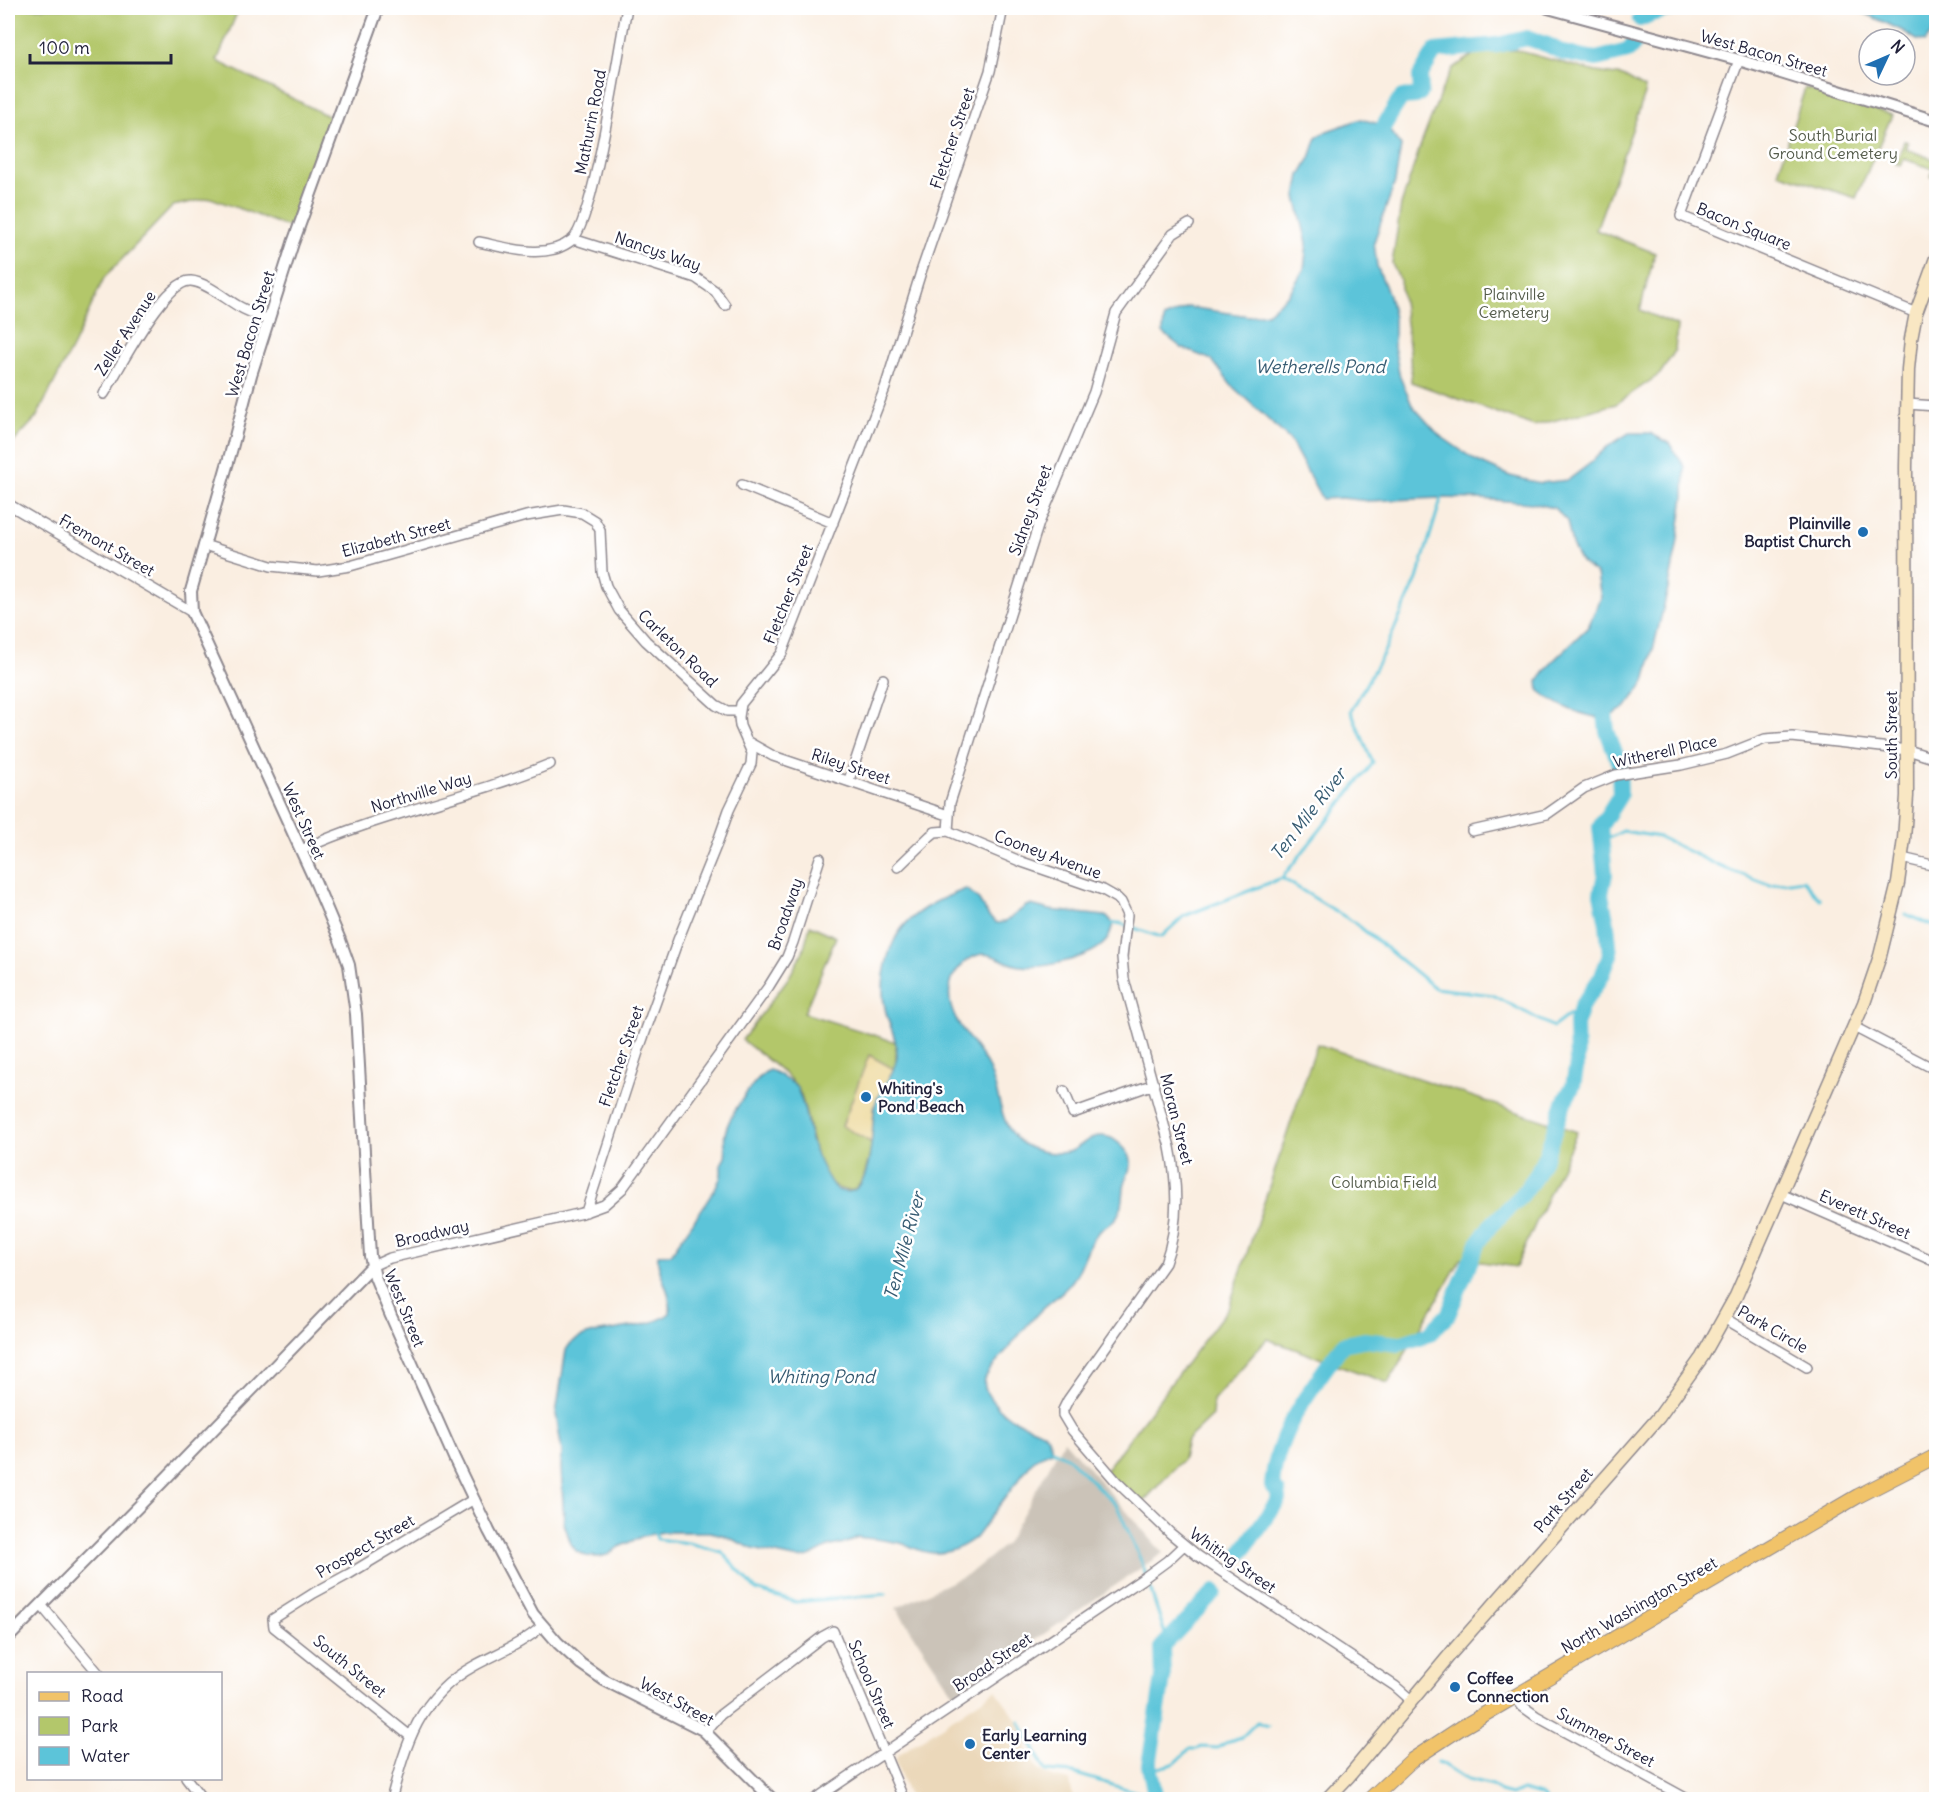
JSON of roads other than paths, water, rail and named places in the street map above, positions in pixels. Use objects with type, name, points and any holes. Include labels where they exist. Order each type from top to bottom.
[{"type":"main road","name":"South Street","points":[[1781,1194],[1854,1028],[1880,956],[1902,858],[1906,819],[1908,750],[1907,404],[1911,339],[1916,313],[1930,290],[1936,258]]},
{"type":"main road","name":"Park Street","points":[[1326,1800],[1659,1417],[1693,1372],[1724,1318],[1781,1194]]},
{"type":"main road","name":"North Washington Street","points":[[1369,1800],[1392,1777],[1432,1746],[1858,1496],[1936,1456]]},
{"type":"street","name":"West Bacon Street","points":[[219,671],[192,612],[191,591],[251,375],[293,243],[378,8]]},
{"type":"street","name":"Mathurin Road","points":[[573,239],[580,228],[591,196],[627,8]]},
{"type":"street","name":"Fletcher Street","points":[[586,1212],[639,1049],[678,940],[729,810],[751,764],[752,753],[740,726],[739,711],[746,697],[782,653],[885,388],[921,272],[990,71],[1003,8]]},
{"type":"street","name":"West Bacon Street","points":[[1548,8],[1739,60],[1936,121]]},
{"type":"street","name":"Bacon Square","points":[[1739,60],[1681,216],[1916,313]]},
{"type":"street","name":"Sidney Street","points":[[948,831],[948,815],[964,757],[1039,523],[1094,392],[1116,313],[1173,234],[1189,224]]},
{"type":"street","points":[[479,242],[528,252],[540,252],[573,239]]},
{"type":"street","name":"Nancys Way","points":[[573,239],[696,278],[715,291],[726,305]]},
{"type":"street","name":"Zeller Avenue","points":[[104,394],[114,373],[152,315],[164,298],[180,283],[192,281],[202,285],[242,308],[269,320]]},
{"type":"street","points":[[1907,404],[1936,406]]},
{"type":"street","points":[[742,484],[832,522]]},
{"type":"street","name":"Fremont Street","points":[[8,504],[192,612]]},
{"type":"street","name":"Elizabeth Street","points":[[204,545],[271,566],[318,571],[350,566],[540,513],[573,511],[582,513],[595,521]]},
{"type":"street","name":"Carleton Road","points":[[595,521],[600,530],[602,572],[606,586],[619,610],[646,641],[716,705],[727,711],[739,711]]},
{"type":"street","name":"West Street","points":[[219,671],[340,940],[353,981],[372,1266],[391,1316],[474,1500],[524,1599],[542,1626],[581,1664],[604,1680],[705,1732],[773,1800]]},
{"type":"street","points":[[849,780],[883,679]]},
{"type":"street","name":"Witherell Place","points":[[1472,831],[1547,814],[1584,788],[1619,775],[1682,765],[1727,754],[1765,739],[1792,737],[1908,750],[1936,759]]},
{"type":"street","name":"Riley Street","points":[[746,741],[773,756],[948,815]]},
{"type":"street","name":"Northville Way","points":[[301,850],[361,826],[492,786],[550,764]]},
{"type":"street","points":[[898,867],[935,832],[948,831]]},
{"type":"street","name":"Cooney Avenue","points":[[948,831],[1022,862],[1111,894],[1122,902],[1126,924],[1122,957],[1124,979]]},
{"type":"street","name":"Broadway","points":[[8,1638],[372,1266],[390,1258],[586,1212],[604,1205],[622,1189],[769,986],[787,957],[820,858]]},
{"type":"street","points":[[1902,858],[1936,866]]},
{"type":"street","name":"Moran Street","points":[[1064,1415],[1063,1410],[1068,1400],[1150,1286],[1165,1263],[1172,1246],[1176,1215],[1175,1172],[1154,1084],[1124,979]]},
{"type":"street","points":[[1854,1028],[1936,1070]]},
{"type":"street","points":[[1064,1091],[1073,1113],[1154,1084]]},
{"type":"street","name":"Everett Street","points":[[1781,1194],[1936,1262]]},
{"type":"street","name":"Park Circle","points":[[1724,1318],[1807,1367]]},
{"type":"street","name":"Whiting Street","points":[[1064,1415],[1072,1430],[1116,1480],[1184,1545],[1218,1570],[1395,1686],[1411,1700]]},
{"type":"street","name":"Prospect Street","points":[[273,1620],[474,1500]]},
{"type":"street","name":"Broad Street","points":[[814,1800],[1141,1580],[1184,1545]]},
{"type":"street","points":[[41,1605],[97,1672]]},
{"type":"street","name":"South Street","points":[[273,1620],[274,1627],[410,1736]]},
{"type":"street","points":[[391,1800],[410,1736],[423,1712],[440,1692],[459,1674],[530,1636],[542,1626]]},
{"type":"street","name":"School Street","points":[[705,1732],[720,1715],[833,1631],[903,1800]]},
{"type":"street","name":"Summer Street","points":[[1515,1696],[1522,1706],[1536,1716],[1689,1800]]},
{"type":"street","points":[[187,1780],[203,1800]]},
{"type":"water","points":[[1853,8],[1936,8],[1936,27],[1925,42],[1917,40],[1917,27],[1894,27]]},
{"type":"water","name":"Wetherells Pond","points":[[1361,119],[1386,126],[1401,146],[1395,182],[1374,242],[1377,266],[1389,295],[1394,318],[1394,347],[1400,377],[1412,405],[1439,435],[1475,460],[1510,476],[1540,483],[1568,480],[1607,447],[1629,433],[1650,433],[1669,443],[1685,467],[1684,496],[1677,546],[1645,682],[1625,708],[1605,719],[1570,709],[1539,691],[1538,681],[1553,661],[1588,627],[1601,598],[1597,574],[1581,562],[1572,545],[1567,521],[1554,508],[1532,503],[1481,499],[1368,501],[1342,498],[1322,499],[1290,440],[1231,385],[1212,360],[1182,348],[1163,333],[1164,318],[1188,307],[1249,316],[1267,313],[1289,294],[1304,269],[1307,243],[1296,197],[1300,175],[1310,158],[1317,137]]},
{"type":"water","name":"Whiting Pond","points":[[966,889],[978,899],[989,917],[997,923],[1005,922],[1026,906],[1031,905],[1050,910],[1105,916],[1113,924],[1107,939],[1099,947],[1079,957],[1054,964],[1016,965],[989,955],[978,955],[963,964],[956,972],[950,988],[952,1010],[956,1020],[988,1067],[1003,1117],[1016,1138],[1026,1146],[1040,1151],[1060,1153],[1071,1151],[1092,1138],[1102,1136],[1118,1142],[1130,1157],[1131,1166],[1125,1181],[1118,1215],[1095,1236],[1070,1284],[1033,1318],[985,1379],[987,1392],[997,1406],[1017,1421],[1045,1434],[1052,1451],[1031,1463],[975,1538],[963,1546],[943,1553],[929,1553],[898,1543],[857,1537],[849,1542],[828,1547],[809,1557],[799,1559],[753,1549],[723,1535],[710,1532],[663,1532],[643,1536],[607,1555],[598,1557],[586,1556],[576,1551],[571,1544],[564,1523],[562,1452],[556,1414],[566,1350],[573,1342],[584,1336],[645,1324],[659,1320],[670,1313],[669,1297],[659,1269],[658,1255],[671,1254],[715,1189],[721,1177],[721,1165],[725,1158],[725,1137],[731,1118],[750,1089],[769,1070],[793,1083],[797,1088],[810,1137],[833,1186],[838,1190],[851,1191],[860,1185],[866,1173],[869,1158],[876,1101],[894,1068],[897,1056],[883,992],[884,974],[891,948],[900,931],[915,915],[935,902]]},
{"type":"waterway","name":"Ten Mile River","points":[[1640,19],[1673,8]]},
{"type":"waterway","name":"Ten Mile River","points":[[1372,144],[1402,97],[1416,96],[1421,92],[1420,76],[1435,51],[1498,45],[1527,38],[1563,53],[1596,59],[1628,51],[1634,44]]},
{"type":"waterway","name":"Ten Mile River","points":[[1111,924],[1119,923],[1161,937],[1184,916],[1282,878],[1373,763],[1351,711],[1384,652],[1417,579],[1442,496]]},
{"type":"waterway","name":"Ten Mile River","points":[[1241,1553],[1279,1499],[1278,1492],[1272,1486],[1280,1446],[1288,1428],[1297,1410],[1343,1344],[1364,1340],[1399,1344],[1429,1334],[1448,1315],[1477,1245],[1490,1226],[1522,1195],[1535,1177],[1546,1155],[1564,1102],[1573,1086],[1577,1063],[1576,1022],[1582,1005],[1602,976],[1610,955],[1601,894],[1605,874],[1600,827],[1620,795],[1619,763],[1607,731],[1603,699]]},
{"type":"waterway","points":[[1601,842],[1623,831],[1659,837],[1719,866],[1770,885],[1803,880],[1820,899]]},
{"type":"waterway","points":[[1282,878],[1355,923],[1435,988],[1493,995],[1553,1027],[1582,1005]]},
{"type":"waterway","points":[[1905,914],[1936,927]]},
{"type":"waterway","name":"Ten Mile River","points":[[1049,1448],[1068,1458],[1117,1506],[1142,1563],[1167,1640]]},
{"type":"waterway","points":[[654,1530],[657,1539],[688,1543],[722,1552],[756,1590],[795,1602],[886,1594]]},
{"type":"waterway","name":"Ten Mile River","points":[[1156,1800],[1149,1765],[1163,1678],[1162,1647],[1214,1592]]},
{"type":"waterway","points":[[1020,1722],[1046,1771],[1073,1773],[1156,1798]]},
{"type":"waterway","points":[[1150,1767],[1172,1764],[1189,1749],[1217,1748],[1242,1737],[1257,1722],[1268,1726]]},
{"type":"waterway","points":[[1438,1762],[1467,1780],[1493,1786],[1500,1792],[1511,1795],[1523,1790],[1542,1796],[1546,1800]]},
{"type":"place","name":"Plainville Baptist Church","points":[[1863,532]]},
{"type":"place","name":"Whiting's Pond Beach","points":[[866,1097]]},
{"type":"place","name":"Coffee Connection","points":[[1455,1687]]},
{"type":"place","name":"Early Learning Center","points":[[970,1744]]},
{"type":"park label","name":"South Burial Ground Cemetery","points":[[1833,144]]},
{"type":"park label","name":"Plainville Cemetery","points":[[1514,303]]},
{"type":"park label","name":"Columbia Field","points":[[1384,1182]]}]
